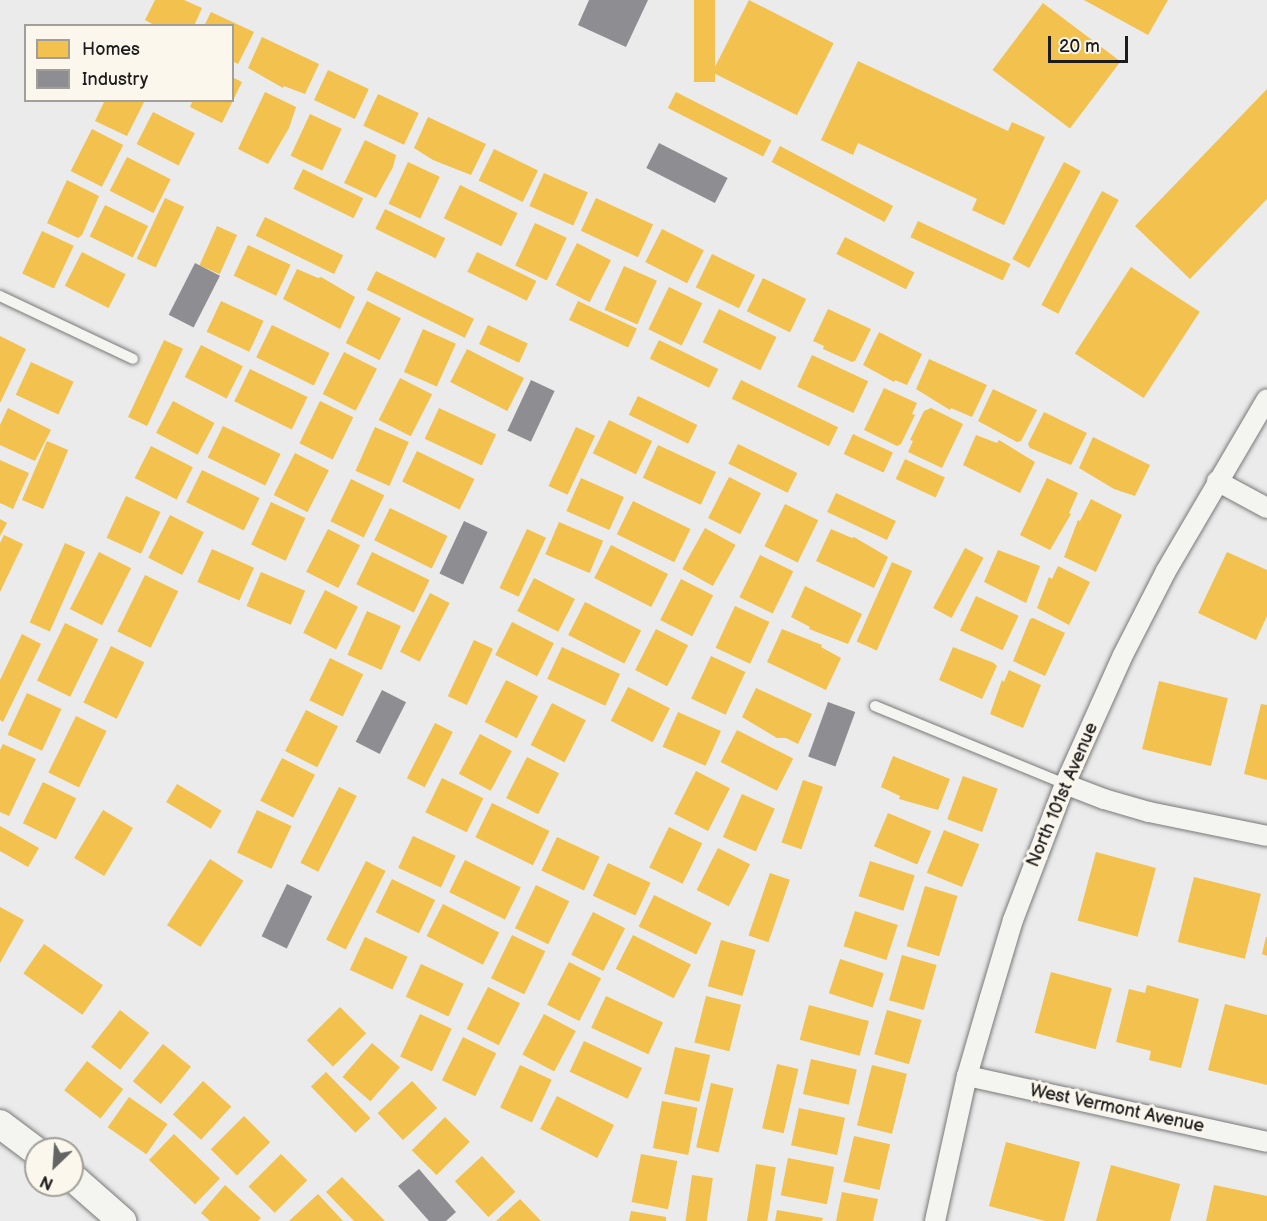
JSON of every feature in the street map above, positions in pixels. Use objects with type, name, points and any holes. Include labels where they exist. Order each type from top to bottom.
[{"type":"street","name":"North 101st Avenue","points":[[935,1221],[967,1077],[1013,920],[1065,784],[1123,655],[1217,481],[1267,399]]},
{"type":"street","points":[[1217,481],[1267,508]]},
{"type":"street","points":[[1065,784],[1104,799],[1149,812],[1267,836]]},
{"type":"street","name":"West Vermont Avenue","points":[[967,1077],[1267,1142]]},
{"type":"street","points":[[0,1124],[24,1142]]},
{"type":"street","points":[[84,1188],[122,1221]]},
{"type":"lane","points":[[0,296],[133,359]]},
{"type":"lane","points":[[875,706],[1065,784]]},
{"type":"building: Homes","points":[[155,0],[184,0],[202,8],[195,24],[152,24],[145,20]]},
{"type":"building: Homes","points":[[694,0],[715,0],[715,82],[694,82]]},
{"type":"building: Homes","points":[[749,0],[834,43],[797,115],[712,72]]},
{"type":"building: Homes","points":[[1084,0],[1168,0],[1148,35]]},
{"type":"building: Homes","points":[[1043,3],[1120,61],[1070,128],[992,70]]},
{"type":"building: Homes","points":[[211,12],[254,32],[238,64],[234,62],[234,24],[205,24]]},
{"type":"building: Homes","points":[[262,37],[319,64],[305,94],[284,86],[283,88],[248,68]]},
{"type":"building: Homes","points":[[858,61],[1008,131],[1012,122],[1045,137],[1004,225],[972,210],[977,199],[858,143],[853,155],[821,140]]},
{"type":"building: Homes","points":[[328,70],[369,89],[355,119],[314,100]]},
{"type":"building: Homes","points":[[234,78],[242,82],[234,98]]},
{"type":"building: Homes","points":[[1267,89],[1267,199],[1190,279],[1135,226]]},
{"type":"building: Homes","points":[[265,92],[296,107],[289,128],[268,164],[238,149]]},
{"type":"building: Homes","points":[[676,92],[771,141],[763,157],[668,108]]},
{"type":"building: Homes","points":[[378,94],[419,113],[404,145],[363,126]]},
{"type":"building: Homes","points":[[104,102],[144,102],[127,136],[95,121]]},
{"type":"building: Homes","points":[[192,102],[232,102],[222,123],[190,107]]},
{"type":"building: Homes","points":[[153,112],[195,133],[179,165],[137,144]]},
{"type":"building: Homes","points":[[310,114],[342,129],[322,170],[291,156]]},
{"type":"building: Homes","points":[[428,117],[486,144],[471,175],[433,160],[414,148]]},
{"type":"building: Homes","points":[[92,129],[123,145],[102,187],[71,171]]},
{"type":"building: Homes","points":[[365,140],[396,155],[393,167],[376,198],[344,183]]},
{"type":"building: Homes","points":[[780,146],[893,206],[885,222],[772,162]]},
{"type":"building: Homes","points":[[494,149],[538,170],[523,202],[479,180]]},
{"type":"building: Homes","points":[[127,157],[171,179],[153,213],[110,191]]},
{"type":"building: Homes","points":[[408,162],[440,177],[420,218],[389,204]]},
{"type":"building: Homes","points":[[1064,162],[1081,171],[1029,268],[1012,259]]},
{"type":"building: Homes","points":[[303,169],[363,198],[354,218],[293,189]]},
{"type":"building: Homes","points":[[544,173],[588,193],[573,225],[529,206]]},
{"type":"building: Homes","points":[[67,180],[99,196],[82,235],[78,238],[47,223]]},
{"type":"building: Homes","points":[[460,185],[518,213],[501,246],[444,218]]},
{"type":"building: Homes","points":[[1102,191],[1119,200],[1058,314],[1041,305]]},
{"type":"building: Homes","points":[[165,198],[184,207],[156,268],[137,259]]},
{"type":"building: Homes","points":[[596,198],[653,225],[638,257],[581,231]]},
{"type":"building: Homes","points":[[105,205],[148,226],[133,257],[90,236]]},
{"type":"building: Homes","points":[[385,209],[445,238],[436,258],[375,229]]},
{"type":"building: Homes","points":[[265,217],[343,255],[334,274],[256,236]]},
{"type":"building: Homes","points":[[918,221],[1010,264],[1003,280],[910,237]]},
{"type":"building: Homes","points":[[535,223],[567,238],[547,280],[515,266]]},
{"type":"building: Homes","points":[[217,226],[237,235],[220,274],[200,265]]},
{"type":"building: Homes","points":[[662,229],[704,250],[687,283],[645,262]]},
{"type":"building: Homes","points":[[42,231],[74,246],[54,288],[22,274]]},
{"type":"building: Homes","points":[[845,237],[914,272],[906,289],[836,254]]},
{"type":"building: Homes","points":[[577,243],[611,260],[590,302],[556,285]]},
{"type":"building: Homes","points":[[248,245],[291,265],[276,296],[234,276]]},
{"type":"building: Homes","points":[[82,252],[126,274],[108,308],[65,286]]},
{"type":"building: Homes","points":[[477,252],[536,281],[527,301],[467,272]]},
{"type":"building: Homes","points":[[712,254],[755,275],[739,308],[696,287]]},
{"type":"building: Homes","points":[[624,266],[657,281],[637,324],[604,310]]},
{"type":"building: Homes","points":[[1131,267],[1200,312],[1144,398],[1075,353]]},
{"type":"building: Homes","points":[[297,269],[318,278],[321,277],[355,297],[340,329],[283,299]]},
{"type":"building: Homes","points":[[376,271],[474,319],[465,338],[367,290]]},
{"type":"building: Homes","points":[[763,278],[806,299],[790,332],[747,311]]},
{"type":"building: Homes","points":[[669,287],[702,303],[682,345],[648,329]]},
{"type":"building: Homes","points":[[221,301],[264,321],[249,352],[207,332]]},
{"type":"building: Homes","points":[[367,301],[401,318],[380,360],[346,343]]},
{"type":"building: Homes","points":[[578,301],[637,328],[628,348],[569,320]]},
{"type":"building: Homes","points":[[719,309],[777,337],[760,370],[703,342]]},
{"type":"building: Homes","points":[[828,309],[871,329],[855,361],[852,362],[823,349],[824,346],[813,341]]},
{"type":"building: Homes","points":[[272,325],[330,353],[314,385],[256,357]]},
{"type":"building: Homes","points":[[488,325],[528,344],[519,363],[479,344]]},
{"type":"building: Homes","points":[[423,329],[456,344],[437,387],[404,372]]},
{"type":"building: Homes","points":[[879,332],[922,354],[907,385],[895,380],[894,382],[863,365]]},
{"type":"building: Homes","points":[[0,336],[26,349],[0,403]]},
{"type":"building: Homes","points":[[164,340],[183,349],[147,426],[128,417]]},
{"type":"building: Homes","points":[[659,340],[718,369],[709,388],[650,359]]},
{"type":"building: Homes","points":[[201,345],[243,366],[227,398],[185,377]]},
{"type":"building: Homes","points":[[467,349],[524,378],[507,411],[450,382]]},
{"type":"building: Homes","points":[[344,352],[377,369],[356,411],[323,394]]},
{"type":"building: Homes","points":[[812,355],[868,381],[853,413],[797,387]]},
{"type":"building: Homes","points":[[929,359],[987,385],[972,417],[951,408],[950,410],[916,389]]},
{"type":"building: Homes","points":[[31,362],[74,382],[58,414],[16,395]]},
{"type":"building: Homes","points":[[250,369],[308,397],[292,429],[234,401]]},
{"type":"building: Homes","points":[[400,378],[432,394],[411,436],[379,420]]},
{"type":"building: Homes","points":[[741,380],[838,427],[829,446],[732,399]]},
{"type":"building: Homes","points":[[884,388],[917,403],[912,414],[915,415],[901,444],[897,446],[864,430]]},
{"type":"building: Homes","points":[[993,389],[1037,410],[1021,441],[1017,442],[978,421]]},
{"type":"building: Homes","points":[[638,396],[697,425],[688,444],[629,415]]},
{"type":"building: Homes","points":[[173,401],[214,423],[198,455],[156,433]]},
{"type":"building: Homes","points":[[320,401],[353,417],[333,459],[299,443]]},
{"type":"building: Homes","points":[[8,408],[51,430],[35,461],[0,445],[0,425]]},
{"type":"building: Homes","points":[[439,408],[496,435],[482,465],[425,439]]},
{"type":"building: Homes","points":[[931,408],[963,424],[942,468],[908,452],[913,441],[910,440],[924,411]]},
{"type":"building: Homes","points":[[1044,412],[1087,433],[1071,465],[1030,448],[1028,444]]},
{"type":"building: Homes","points":[[609,420],[652,441],[636,474],[593,453]]},
{"type":"building: Homes","points":[[223,426],[281,454],[265,486],[208,457]]},
{"type":"building: Homes","points":[[375,427],[409,442],[389,486],[355,471]]},
{"type":"building: Homes","points":[[576,427],[595,436],[568,495],[549,486]]},
{"type":"building: Homes","points":[[853,434],[893,453],[884,473],[844,454]]},
{"type":"building: Homes","points":[[976,435],[997,443],[999,440],[1035,462],[1020,493],[963,465]]},
{"type":"building: Homes","points":[[1093,437],[1150,465],[1135,496],[1114,489],[1079,468]]},
{"type":"building: Homes","points":[[47,441],[68,450],[43,509],[22,500]]},
{"type":"building: Homes","points":[[738,444],[797,473],[788,493],[728,464]]},
{"type":"building: Homes","points":[[658,445],[716,472],[701,505],[643,478]]},
{"type":"building: Homes","points":[[151,446],[193,467],[177,499],[135,478]]},
{"type":"building: Homes","points":[[417,451],[475,479],[460,510],[402,482]]},
{"type":"building: Homes","points":[[295,453],[329,470],[308,512],[274,495]]},
{"type":"building: Homes","points":[[905,459],[945,478],[936,498],[896,479]]},
{"type":"building: Homes","points":[[0,460],[29,473],[13,509],[0,503]]},
{"type":"building: Homes","points":[[202,470],[260,498],[244,530],[186,502]]},
{"type":"building: Homes","points":[[729,477],[761,493],[740,534],[708,518]]},
{"type":"building: Homes","points":[[581,478],[624,497],[609,530],[566,511]]},
{"type":"building: Homes","points":[[1047,478],[1078,493],[1069,513],[1071,514],[1050,550],[1020,535]]},
{"type":"building: Homes","points":[[351,479],[384,495],[364,537],[330,521]]},
{"type":"building: Homes","points":[[836,493],[896,521],[887,540],[827,512]]},
{"type":"building: Homes","points":[[126,496],[160,512],[141,554],[107,538]]},
{"type":"building: Homes","points":[[1091,499],[1122,515],[1096,572],[1064,557],[1078,520],[1080,521]]},
{"type":"building: Homes","points":[[633,501],[691,529],[674,562],[617,534]]},
{"type":"building: Homes","points":[[271,502],[305,518],[286,561],[251,545]]},
{"type":"building: Homes","points":[[785,504],[818,520],[798,562],[764,546]]},
{"type":"building: Homes","points":[[390,508],[448,536],[432,568],[374,540]]},
{"type":"building: Homes","points":[[170,515],[204,532],[182,575],[148,558]]},
{"type":"building: Homes","points":[[0,519],[7,523],[0,536]]},
{"type":"building: Homes","points":[[559,522],[603,541],[590,573],[545,554]]},
{"type":"building: Homes","points":[[705,528],[736,545],[713,586],[682,569]]},
{"type":"building: Homes","points":[[328,529],[360,545],[338,588],[306,572]]},
{"type":"building: Homes","points":[[527,529],[546,538],[519,597],[500,588]]},
{"type":"building: Homes","points":[[831,529],[854,537],[888,557],[874,588],[816,561]]},
{"type":"building: Homes","points":[[4,535],[23,544],[0,592],[0,543]]},
{"type":"building: Homes","points":[[65,543],[85,552],[50,631],[30,622]]},
{"type":"building: Homes","points":[[611,545],[668,574],[651,607],[594,578]]},
{"type":"building: Homes","points":[[965,548],[984,558],[952,618],[933,608]]},
{"type":"building: Homes","points":[[212,549],[254,568],[239,601],[197,582]]},
{"type":"building: Homes","points":[[998,550],[1040,566],[1026,603],[984,582]]},
{"type":"building: Homes","points":[[99,552],[131,568],[102,625],[70,609]]},
{"type":"building: Homes","points":[[372,552],[430,580],[414,612],[356,584]]},
{"type":"building: Homes","points":[[1227,552],[1267,570],[1267,616],[1256,640],[1198,613]]},
{"type":"building: Homes","points":[[760,555],[793,571],[773,613],[739,597]]},
{"type":"building: Homes","points":[[892,562],[912,571],[877,650],[857,641]]},
{"type":"building: Homes","points":[[1058,566],[1090,582],[1069,625],[1037,608],[1049,577],[1052,579]]},
{"type":"building: Homes","points":[[261,572],[305,591],[291,625],[247,606]]},
{"type":"building: Homes","points":[[145,575],[178,591],[151,648],[117,632]]},
{"type":"building: Homes","points":[[534,578],[575,599],[558,632],[517,611]]},
{"type":"building: Homes","points":[[681,579],[713,595],[692,636],[660,620]]},
{"type":"building: Homes","points":[[805,586],[862,614],[848,644],[809,629],[810,627],[791,617]]},
{"type":"building: Homes","points":[[325,590],[358,607],[336,650],[303,633]]},
{"type":"building: Homes","points":[[430,593],[450,603],[420,662],[400,652]]},
{"type":"building: Homes","points":[[976,596],[1019,616],[1003,650],[960,630]]},
{"type":"building: Homes","points":[[585,602],[641,631],[624,664],[568,635]]},
{"type":"building: Homes","points":[[735,606],[769,622],[750,664],[716,648]]},
{"type":"building: Homes","points":[[367,611],[401,626],[381,670],[347,655]]},
{"type":"building: Homes","points":[[1033,618],[1065,633],[1045,676],[1013,661],[1030,619]]},
{"type":"building: Homes","points":[[512,622],[554,643],[537,676],[495,655]]},
{"type":"building: Homes","points":[[65,623],[98,639],[70,697],[37,681]]},
{"type":"building: Homes","points":[[656,629],[688,645],[667,686],[635,670]]},
{"type":"building: Homes","points":[[782,629],[822,645],[821,647],[841,658],[826,690],[767,662]]},
{"type":"building: Homes","points":[[22,634],[41,644],[3,722],[0,720],[0,680]]},
{"type":"building: Homes","points":[[474,640],[493,649],[467,705],[448,696]]},
{"type":"building: Homes","points":[[111,646],[144,662],[117,719],[83,703]]},
{"type":"building: Homes","points":[[562,647],[620,674],[605,706],[547,679]]},
{"type":"building: Homes","points":[[953,647],[997,666],[982,699],[939,680]]},
{"type":"building: Homes","points":[[711,656],[745,672],[726,715],[691,699]]},
{"type":"building: Homes","points":[[330,658],[363,674],[343,716],[309,700]]},
{"type":"building: Homes","points":[[1009,670],[1041,685],[1023,728],[990,714],[1002,680],[1004,682]]},
{"type":"building: Homes","points":[[506,680],[538,696],[517,738],[485,722]]},
{"type":"building: Homes","points":[[1159,681],[1228,698],[1211,766],[1142,749]]},
{"type":"building: Homes","points":[[628,687],[670,708],[653,742],[611,721]]},
{"type":"building: Homes","points":[[756,688],[812,714],[798,744],[786,738],[777,738],[742,717]]},
{"type":"building: Homes","points":[[27,693],[61,709],[42,751],[8,735]]},
{"type":"building: Homes","points":[[552,703],[586,720],[565,762],[531,745]]},
{"type":"building: Homes","points":[[1261,704],[1267,705],[1267,780],[1244,774]]},
{"type":"building: Homes","points":[[306,710],[338,726],[317,767],[285,751]]},
{"type":"building: Homes","points":[[678,712],[721,731],[705,766],[663,747]]},
{"type":"building: Homes","points":[[76,716],[107,731],[79,788],[48,773]]},
{"type":"building: Homes","points":[[435,723],[453,732],[425,787],[407,778]]},
{"type":"building: Homes","points":[[737,730],[793,759],[777,791],[721,762]]},
{"type":"building: Homes","points":[[480,734],[512,751],[491,791],[459,774]]},
{"type":"building: Homes","points":[[3,744],[36,759],[9,816],[0,812],[0,750]]},
{"type":"building: Homes","points":[[893,756],[950,779],[938,810],[899,799],[900,796],[881,787]]},
{"type":"building: Homes","points":[[527,757],[559,773],[538,814],[506,798]]},
{"type":"building: Homes","points":[[282,758],[315,775],[293,818],[260,801]]},
{"type":"building: Homes","points":[[696,771],[730,788],[708,831],[674,814]]},
{"type":"building: Homes","points":[[963,776],[998,789],[982,832],[947,819]]},
{"type":"building: Homes","points":[[442,778],[483,798],[467,832],[425,812]]},
{"type":"building: Homes","points":[[803,780],[823,787],[801,849],[782,842]]},
{"type":"building: Homes","points":[[43,782],[76,798],[56,840],[23,823]]},
{"type":"building: Homes","points":[[177,784],[222,811],[211,829],[166,802]]},
{"type":"building: Homes","points":[[339,787],[357,796],[318,872],[300,863]]},
{"type":"building: Homes","points":[[742,794],[775,809],[756,852],[723,837]]},
{"type":"building: Homes","points":[[492,803],[550,831],[533,865],[475,837]]},
{"type":"building: Homes","points":[[103,810],[133,828],[104,876],[74,858]]},
{"type":"building: Homes","points":[[257,810],[291,826],[272,869],[237,853]]},
{"type":"building: Homes","points":[[888,813],[931,831],[917,865],[874,846]]},
{"type":"building: Homes","points":[[0,826],[39,848],[28,867],[0,851]]},
{"type":"building: Homes","points":[[669,827],[702,843],[683,884],[649,867]]},
{"type":"building: Homes","points":[[944,830],[979,844],[962,887],[927,873]]},
{"type":"building: Homes","points":[[413,836],[456,856],[441,888],[398,868]]},
{"type":"building: Homes","points":[[557,837],[600,857],[584,890],[541,871]]},
{"type":"building: Homes","points":[[718,848],[750,864],[729,906],[697,890]]},
{"type":"building: Homes","points":[[1096,852],[1156,868],[1138,937],[1078,921]]},
{"type":"building: Homes","points":[[210,859],[244,881],[201,947],[167,925]]},
{"type":"building: Homes","points":[[465,860],[521,887],[505,920],[449,892]]},
{"type":"building: Homes","points":[[366,861],[386,871],[346,949],[326,939]]},
{"type":"building: Homes","points":[[870,861],[915,876],[903,911],[859,896]]},
{"type":"building: Homes","points":[[608,863],[651,883],[635,915],[593,896]]},
{"type":"building: Homes","points":[[770,873],[790,880],[768,942],[749,935]]},
{"type":"building: Homes","points":[[1194,877],[1261,894],[1245,959],[1178,942]]},
{"type":"building: Homes","points":[[392,879],[435,900],[419,933],[376,912]]},
{"type":"building: Homes","points":[[536,885],[569,901],[548,944],[515,928]]},
{"type":"building: Homes","points":[[925,886],[958,896],[939,956],[907,946]]},
{"type":"building: Homes","points":[[654,895],[712,923],[696,955],[639,926]]},
{"type":"building: Homes","points":[[443,904],[499,933],[483,965],[427,936]]},
{"type":"building: Homes","points":[[0,907],[24,920],[0,963]]},
{"type":"building: Homes","points":[[855,911],[898,925],[886,960],[844,946]]},
{"type":"building: Homes","points":[[593,912],[625,928],[603,971],[571,955]]},
{"type":"building: Homes","points":[[512,935],[545,951],[524,994],[491,978]]},
{"type":"building: Homes","points":[[633,935],[691,965],[674,998],[616,969]]},
{"type":"building: Homes","points":[[365,937],[408,957],[392,989],[350,970]]},
{"type":"building: Homes","points":[[1267,937],[1267,956],[1262,954]]},
{"type":"building: Homes","points":[[721,940],[756,950],[742,996],[708,986]]},
{"type":"building: Homes","points":[[44,944],[103,985],[82,1015],[23,973]]},
{"type":"building: Homes","points":[[902,955],[937,965],[924,1010],[889,1000]]},
{"type":"building: Homes","points":[[840,959],[884,973],[873,1007],[829,993]]},
{"type":"building: Homes","points":[[569,962],[601,978],[579,1021],[547,1005]]},
{"type":"building: Homes","points":[[421,964],[464,984],[448,1016],[406,997]]},
{"type":"building: Homes","points":[[1051,972],[1112,988],[1096,1049],[1035,1033]]},
{"type":"building: Homes","points":[[1147,985],[1199,999],[1181,1068],[1149,1060],[1151,1051],[1116,1042],[1129,989],[1145,993]]},
{"type":"building: Homes","points":[[488,987],[520,1003],[499,1045],[467,1029]]},
{"type":"building: Homes","points":[[606,996],[663,1023],[648,1054],[591,1028]]},
{"type":"building: Homes","points":[[706,996],[741,1005],[729,1051],[694,1043]]},
{"type":"building: Homes","points":[[1225,1004],[1267,1015],[1267,1085],[1208,1070]]},
{"type":"building: Homes","points":[[809,1005],[869,1021],[860,1056],[800,1040]]},
{"type":"building: Homes","points":[[340,1007],[366,1033],[333,1066],[307,1040]]},
{"type":"building: Homes","points":[[120,1010],[149,1033],[120,1070],[91,1047]]},
{"type":"building: Homes","points":[[887,1010],[922,1020],[909,1064],[874,1054]]},
{"type":"building: Homes","points":[[420,1014],[452,1029],[432,1071],[400,1057]]},
{"type":"building: Homes","points":[[544,1014],[576,1031],[554,1072],[522,1055]]},
{"type":"building: Homes","points":[[463,1037],[496,1053],[475,1096],[442,1080]]},
{"type":"building: Homes","points":[[584,1041],[642,1068],[628,1099],[570,1072]]},
{"type":"building: Homes","points":[[372,1043],[400,1067],[370,1101],[342,1077]]},
{"type":"building: Homes","points":[[163,1044],[191,1067],[161,1104],[133,1081]]},
{"type":"building: Homes","points":[[675,1047],[710,1055],[699,1102],[664,1094]]},
{"type":"building: Homes","points":[[811,1059],[857,1070],[849,1105],[803,1094]]},
{"type":"building: Homes","points":[[87,1061],[123,1089],[100,1118],[64,1090]]},
{"type":"building: Homes","points":[[777,1064],[798,1069],[784,1133],[762,1128]]},
{"type":"building: Homes","points":[[520,1065],[552,1080],[532,1122],[500,1108]]},
{"type":"building: Homes","points":[[872,1065],[907,1074],[892,1134],[857,1125]]},
{"type":"building: Homes","points":[[326,1072],[370,1118],[355,1133],[311,1087]]},
{"type":"building: Homes","points":[[203,1081],[231,1106],[201,1140],[173,1114]]},
{"type":"building: Homes","points":[[412,1081],[437,1108],[403,1140],[378,1113]]},
{"type":"building: Homes","points":[[711,1083],[733,1088],[719,1152],[696,1147]]},
{"type":"building: Homes","points":[[557,1096],[614,1125],[597,1158],[540,1129]]},
{"type":"building: Homes","points":[[129,1097],[168,1124],[146,1154],[108,1127]]},
{"type":"building: Homes","points":[[662,1101],[697,1108],[688,1155],[653,1148]]},
{"type":"building: Homes","points":[[799,1108],[845,1118],[837,1155],[791,1145]]},
{"type":"building: Homes","points":[[244,1116],[270,1142],[237,1175],[211,1149]]},
{"type":"building: Homes","points":[[445,1117],[470,1142],[437,1175],[412,1150]]},
{"type":"building: Homes","points":[[174,1134],[220,1178],[195,1204],[149,1160]]},
{"type":"building: Homes","points":[[854,1136],[890,1144],[879,1190],[843,1182]]},
{"type":"building: Homes","points":[[1006,1142],[1080,1162],[1064,1221],[1045,1221],[989,1206]]},
{"type":"building: Homes","points":[[281,1154],[307,1180],[275,1213],[248,1187]]},
{"type":"building: Homes","points":[[641,1154],[677,1161],[668,1209],[632,1202]]},
{"type":"building: Homes","points":[[482,1156],[515,1192],[488,1217],[455,1181]]},
{"type":"building: Homes","points":[[788,1158],[834,1167],[827,1204],[781,1195]]},
{"type":"building: Homes","points":[[756,1164],[776,1167],[767,1221],[747,1221]]},
{"type":"building: Homes","points":[[1111,1165],[1180,1184],[1170,1221],[1096,1221]]},
{"type":"building: Homes","points":[[692,1175],[713,1178],[707,1221],[686,1221]]},
{"type":"building: Homes","points":[[342,1177],[385,1221],[354,1221],[326,1192]]},
{"type":"building: Homes","points":[[225,1185],[261,1218],[258,1221],[210,1221],[201,1213]]},
{"type":"building: Homes","points":[[1214,1185],[1267,1196],[1267,1221],[1206,1221]]},
{"type":"building: Homes","points":[[842,1192],[878,1199],[873,1221],[836,1221]]},
{"type":"building: Homes","points":[[318,1194],[343,1221],[289,1221]]},
{"type":"building: Homes","points":[[520,1199],[541,1221],[496,1221]]},
{"type":"building: Homes","points":[[777,1210],[823,1218],[822,1221],[775,1221]]},
{"type":"building: Homes","points":[[631,1211],[666,1217],[666,1221],[629,1221]]},
{"type":"building: Industry","points":[[589,0],[648,0],[626,47],[578,25]]},
{"type":"building: Industry","points":[[659,143],[728,178],[715,203],[646,168]]},
{"type":"building: Industry","points":[[195,263],[220,276],[194,327],[169,315]]},
{"type":"building: Industry","points":[[531,380],[555,391],[531,442],[507,431]]},
{"type":"building: Industry","points":[[464,521],[488,532],[463,585],[439,574]]},
{"type":"building: Industry","points":[[382,690],[406,702],[380,754],[356,742]]},
{"type":"building: Industry","points":[[828,702],[855,712],[835,766],[808,757]]},
{"type":"building: Industry","points":[[287,884],[312,896],[287,948],[262,936]]},
{"type":"building: Industry","points":[[419,1169],[456,1212],[446,1221],[429,1221],[398,1186]]}]
